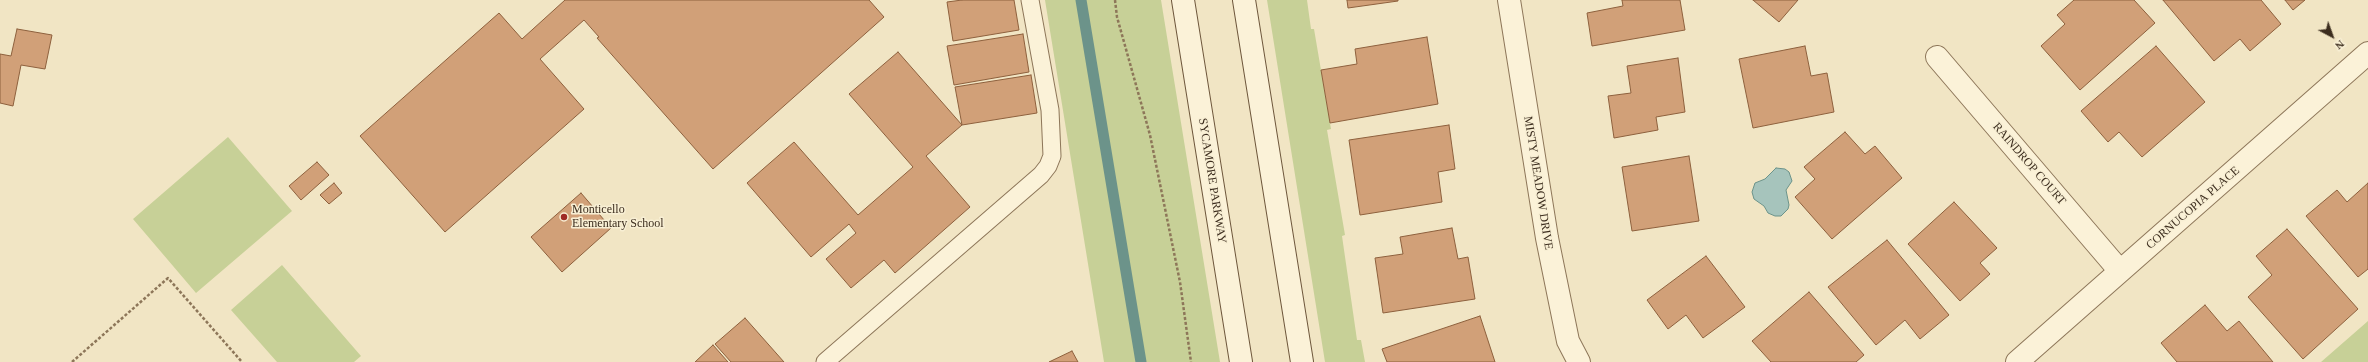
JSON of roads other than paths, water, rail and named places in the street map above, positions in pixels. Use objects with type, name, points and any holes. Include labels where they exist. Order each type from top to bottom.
[{"type":"street","name":"SYCAMORE PARKWAY","points":[[1183,0],[1241,362]]},
{"type":"street","points":[[1244,0],[1302,362]]},
{"type":"street","name":"MISTY MEADOW DRIVE","points":[[1509,0],[1547,238],[1568,341],[1579,362]]},
{"type":"street","name":"CORNUCOPIA PLACE","points":[[2017,362],[2368,53]]},
{"type":"street","name":"RAINDROP COURT","points":[[1937,57],[2120,271]]},
{"type":"lane","points":[[825,362],[1041,175],[1048,166],[1052,156],[1050,110],[1030,0]]},
{"type":"water","points":[[1776,168],[1785,169],[1789,172],[1792,181],[1786,190],[1789,205],[1788,209],[1781,216],[1775,216],[1768,213],[1764,206],[1754,199],[1752,192],[1755,183],[1765,179]]},
{"type":"waterway","points":[[1081,0],[1141,362]]},
{"type":"place","name":"Monticello Elementary School","points":[[564,217]]}]
